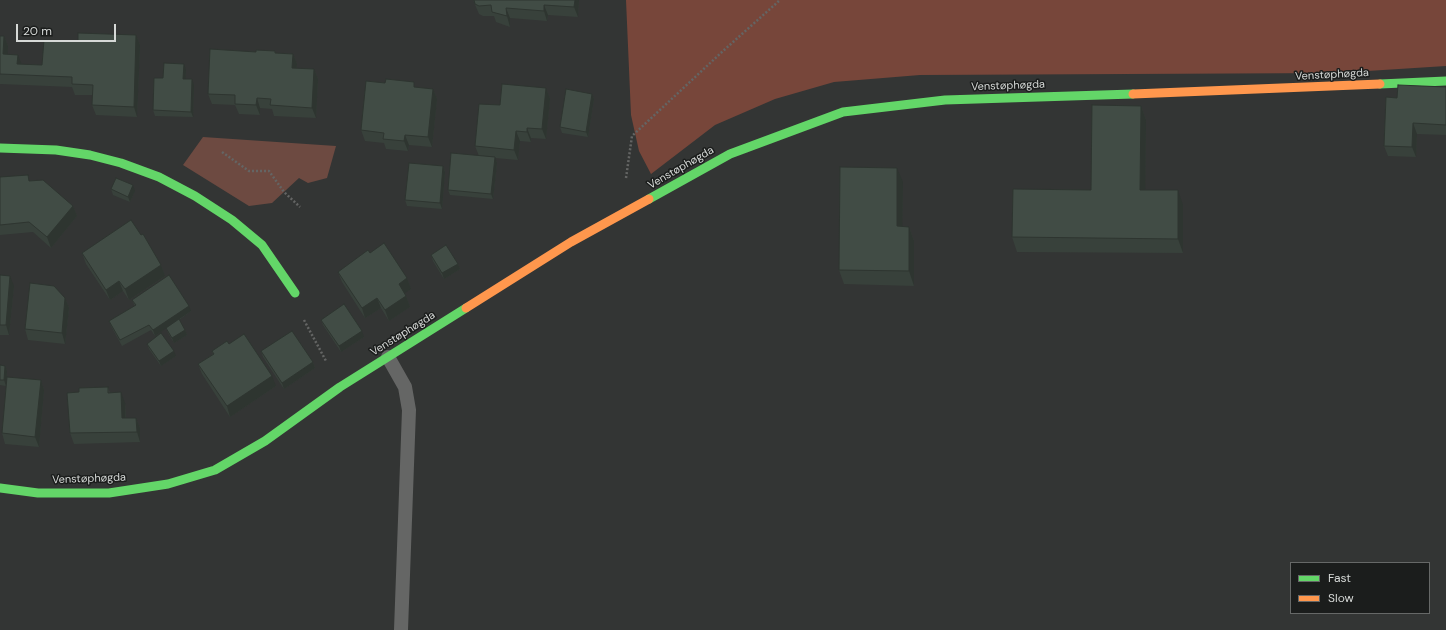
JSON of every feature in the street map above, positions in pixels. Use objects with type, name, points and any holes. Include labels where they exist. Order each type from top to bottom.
[{"type":"street","name":"Venstøphøgda","points":[[0,488],[38,493],[109,493],[168,484],[215,470],[265,441],[340,387],[571,242],[730,154],[842,112],[945,100],[1446,82]]},
{"type":"street","points":[[0,148],[56,150],[90,155],[121,162],[159,177],[195,196],[219,212],[262,245],[295,293]]},
{"type":"lane","points":[[388,357],[405,387],[409,410],[401,630]]},
{"type":"path","points":[[620,216],[632,136],[780,0]]},
{"type":"path","points":[[222,152],[249,171],[269,171],[284,192],[300,207]]},
{"type":"path","points":[[295,293],[297,307],[340,387]]},
{"type":"shaded area","points":[[626,0],[1446,0],[1446,66],[1336,73],[920,75],[834,82],[775,99],[715,125],[651,174],[639,151],[631,115]]},
{"type":"shaded area","points":[[203,137],[336,146],[327,178],[308,183],[299,178],[272,203],[249,206],[183,165]]},
{"type":"building","points":[[474,0],[575,0],[574,7],[544,5],[544,11],[506,8],[507,16],[492,12],[491,5],[479,6],[475,4]]},
{"type":"building","points":[[78,33],[136,35],[134,107],[92,105],[93,85],[72,84],[72,77],[0,74],[0,36],[4,36],[3,54],[18,55],[17,64],[42,65],[44,40],[78,41]]},
{"type":"building","points":[[210,49],[256,52],[256,50],[275,51],[275,53],[293,54],[292,68],[314,69],[312,108],[270,105],[271,99],[257,98],[256,105],[235,104],[235,95],[208,94]]},
{"type":"building","points":[[164,63],[184,64],[183,79],[192,79],[191,112],[153,110],[154,78],[163,78]]},
{"type":"building","points":[[386,79],[414,82],[414,87],[433,89],[428,137],[405,135],[404,141],[383,139],[384,133],[361,130],[366,81],[385,83]]},
{"type":"building","points":[[502,84],[546,88],[542,129],[527,128],[527,132],[516,131],[514,150],[475,146],[479,104],[500,105]]},
{"type":"building","points":[[1398,85],[1446,87],[1446,125],[1413,123],[1412,147],[1384,146],[1386,97],[1397,98]]},
{"type":"building","points":[[566,89],[592,94],[586,132],[560,127]]},
{"type":"building","points":[[1092,105],[1141,106],[1140,190],[1178,190],[1178,239],[1012,237],[1013,189],[1091,190]]},
{"type":"building","points":[[451,153],[495,157],[491,194],[448,190]]},
{"type":"building","points":[[409,163],[443,166],[440,203],[405,200]]},
{"type":"building","points":[[840,167],[897,168],[897,226],[909,227],[909,271],[839,270]]},
{"type":"building","points":[[28,175],[29,181],[43,180],[73,206],[47,237],[29,222],[0,225],[0,177]]},
{"type":"building","points":[[116,178],[133,185],[128,197],[111,189]]},
{"type":"building","points":[[131,220],[141,235],[143,234],[161,265],[125,289],[119,281],[106,290],[82,253]]},
{"type":"building","points":[[384,243],[407,278],[399,284],[406,296],[385,310],[377,298],[362,308],[338,272],[368,250],[370,253]]},
{"type":"building","points":[[446,245],[458,264],[442,273],[431,255]]},
{"type":"building","points":[[0,275],[10,276],[6,325],[0,325]]},
{"type":"building","points":[[169,275],[189,306],[153,330],[149,325],[120,340],[109,321],[136,305],[132,300]]},
{"type":"building","points":[[30,283],[54,286],[65,298],[62,333],[25,329]]},
{"type":"building","points":[[344,304],[362,331],[339,346],[321,320]]},
{"type":"building","points":[[179,319],[185,330],[172,338],[166,328]]},
{"type":"building","points":[[292,331],[313,362],[282,383],[261,351]]},
{"type":"building","points":[[161,333],[174,351],[159,361],[147,344]]},
{"type":"building","points":[[244,334],[272,376],[227,406],[198,364],[214,354],[212,351],[227,341],[229,344]]},
{"type":"building","points":[[0,365],[5,366],[4,380],[0,380]]},
{"type":"building","points":[[7,377],[41,380],[35,437],[2,433]]},
{"type":"building","points":[[108,387],[108,393],[121,392],[122,418],[136,418],[137,432],[70,433],[67,393],[79,392],[79,388]]},
{"type":"traffic: fast","points":[[1380,84],[1446,81]]},
{"type":"traffic: fast","points":[[649,199],[730,154],[843,112],[945,100],[1133,94]]},
{"type":"traffic: fast","points":[[0,148],[56,150],[90,155],[121,163],[159,177],[195,196],[232,220],[262,245],[295,293]]},
{"type":"traffic: fast","points":[[0,488],[38,493],[109,493],[168,484],[215,470],[265,441],[340,387],[466,308]]},
{"type":"traffic: slow","points":[[1133,94],[1380,84]]},
{"type":"traffic: slow","points":[[466,308],[571,242],[649,199]]}]
